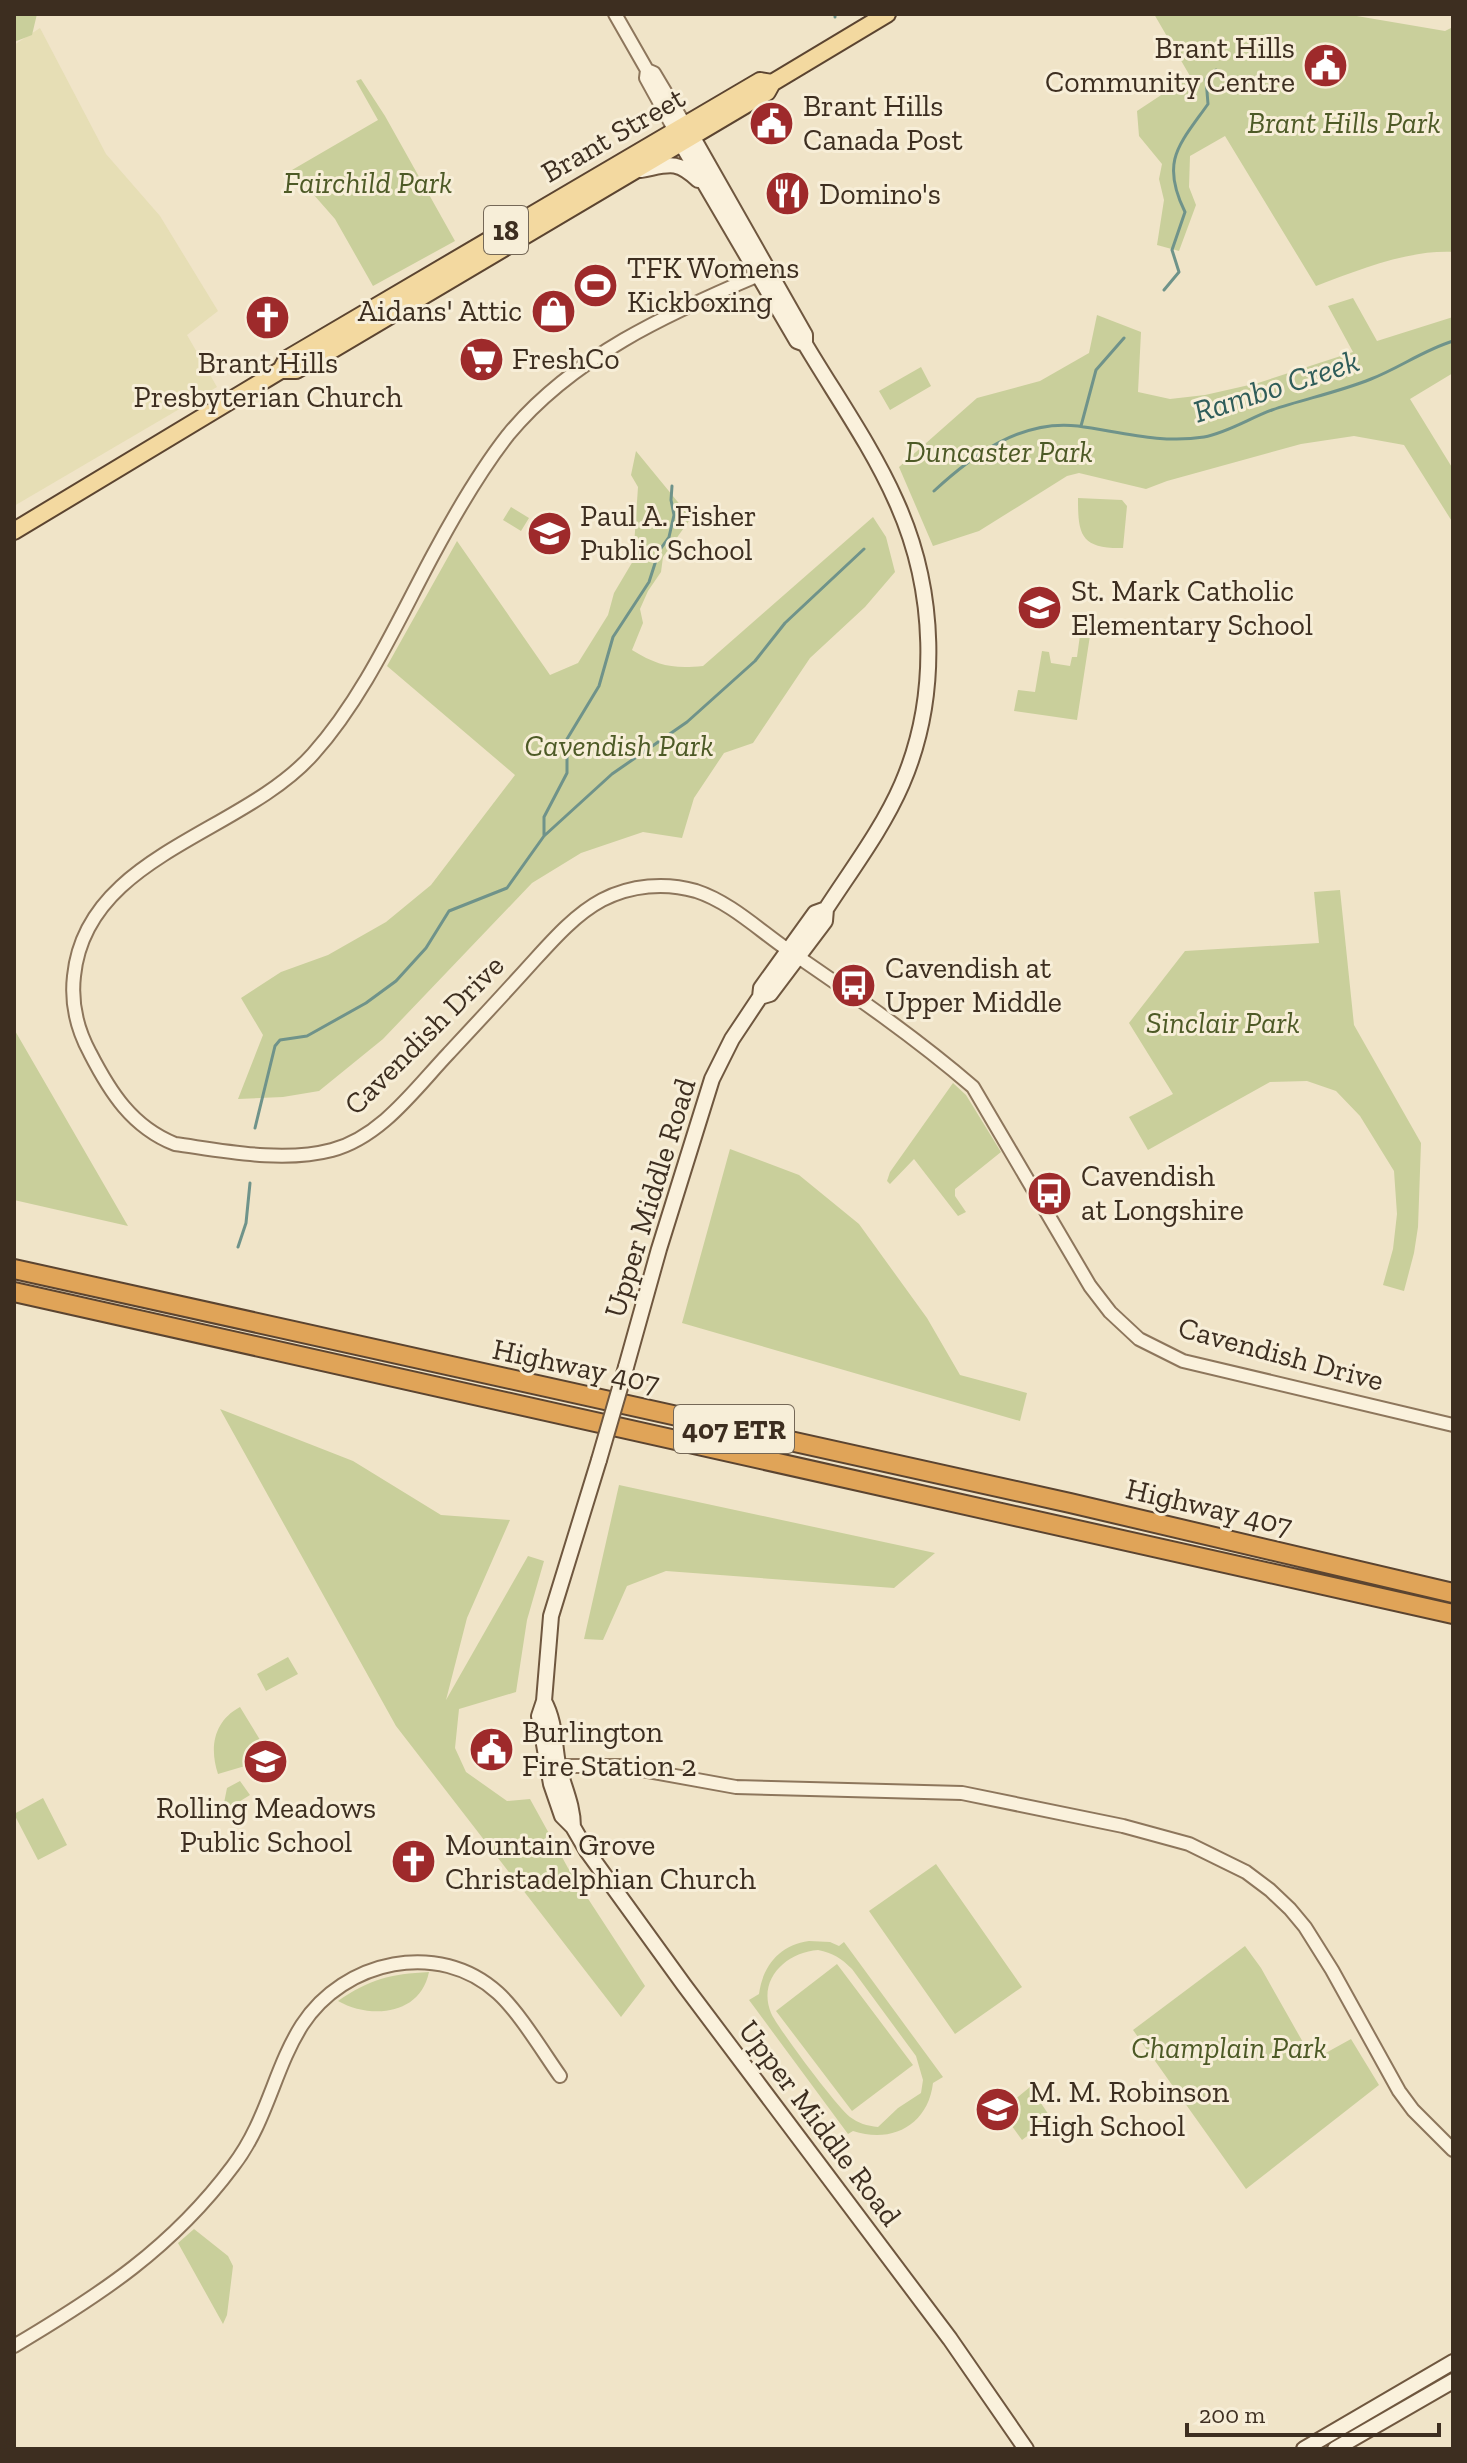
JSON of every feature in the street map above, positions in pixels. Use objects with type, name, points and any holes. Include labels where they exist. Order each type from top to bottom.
[{"type":"highway","name":"Highway 407","points":[[14,1269],[1070,1503],[1453,1593]]},
{"type":"highway","name":"Highway 407","points":[[14,1292],[1453,1614]]},
{"type":"main road","name":"Brant Street","points":[[281,370],[296,370],[631,172],[760,81],[772,83],[887,14]]},
{"type":"main road","name":"Brant Street","points":[[14,531],[281,370],[287,359],[683,134]]},
{"type":"main road","name":"Upper Middle Road","points":[[683,134],[704,185],[797,341],[805,344]]},
{"type":"main road","name":"Upper Middle Road","points":[[683,134],[805,335],[805,344],[877,463],[907,526],[924,594],[928,635],[924,712],[901,786],[826,909],[825,921],[793,953],[770,994],[760,997],[732,1039],[712,1079],[551,1616],[544,1701],[539,1716],[562,1816],[573,1827],[684,1985],[950,2339],[1026,2449]]},
{"type":"main road","points":[[631,172],[670,163],[689,171],[704,185]]},
{"type":"main road","points":[[1335,2449],[1453,2362]]},
{"type":"main road","points":[[1304,2449],[1453,2381]]},
{"type":"street","name":"Upper Middle Road","points":[[615,14],[647,70],[654,73],[683,134]]},
{"type":"street","name":"Cavendish Drive","points":[[759,275],[688,304],[631,337],[576,371],[538,403],[507,437],[474,483],[346,713],[312,756],[279,784],[132,876],[114,891],[84,933],[75,964],[73,998],[77,1019],[93,1059],[125,1111],[158,1137],[175,1144],[286,1155],[334,1149],[374,1129],[404,1101],[549,945],[584,912],[615,894],[661,886],[698,892],[723,903],[908,1035],[973,1087],[1090,1286],[1110,1312],[1139,1339],[1183,1361],[1453,1425]]},
{"type":"street","points":[[552,1766],[620,1766],[731,1787],[962,1793],[1093,1819],[1189,1844],[1246,1872],[1290,1909],[1332,1970],[1399,2091],[1413,2110],[1453,2150]]},
{"type":"street","points":[[14,2346],[113,2285],[159,2248],[188,2218],[247,2147],[303,2024],[336,1988],[355,1977],[410,1961],[438,1963],[480,1980],[499,1994],[513,2010],[560,2076]]},
{"type":"shaded area","points":[[40,28],[106,154],[160,216],[218,311],[187,335],[217,387],[14,506],[14,45]]},
{"type":"green space","points":[[14,14],[37,14],[32,35],[14,42]]},
{"type":"green space","name":"Brant Hills Park","points":[[1154,14],[1345,14],[1445,31],[1453,27],[1453,252],[1400,258],[1316,286],[1225,136],[1190,156],[1189,187],[1196,205],[1179,251],[1157,245],[1164,200],[1159,179],[1162,164],[1139,136],[1137,111],[1190,76]]},
{"type":"green space","name":"Fairchild Park","points":[[361,79],[455,241],[373,286],[335,219],[292,170],[378,120],[356,81]]},
{"type":"green space","name":"Duncaster Park","points":[[1353,298],[1377,341],[1453,317],[1453,373],[1410,399],[1453,469],[1453,523],[1404,445],[1354,436],[1301,444],[1146,489],[1079,473],[1067,476],[979,531],[933,546],[899,467],[977,398],[1040,381],[1089,353],[1097,315],[1141,332],[1138,392],[1170,399],[1258,383],[1353,352],[1328,306]]},
{"type":"green space","points":[[921,367],[931,386],[890,410],[879,391]]},
{"type":"green space","name":"Cavendish Park","points":[[636,451],[691,518],[663,557],[661,572],[640,609],[643,623],[632,650],[650,660],[674,666],[703,666],[873,517],[886,537],[895,572],[865,607],[810,658],[753,743],[724,753],[694,798],[682,838],[643,832],[581,853],[532,883],[383,1039],[319,1091],[283,1097],[238,1099],[263,1035],[241,998],[281,972],[328,955],[386,922],[431,885],[515,775],[387,666],[457,541],[550,675],[578,663],[608,615],[614,593],[633,561],[638,487],[631,475]]},
{"type":"green space","points":[[1078,498],[1122,500],[1127,506],[1123,548],[1098,546],[1084,537],[1079,521]]},
{"type":"green space","points":[[511,507],[529,518],[521,531],[503,520]]},
{"type":"green space","points":[[1081,628],[1091,629],[1077,720],[1014,711],[1018,690],[1035,692],[1042,651],[1049,652],[1051,663],[1070,666],[1072,657],[1077,657]]},
{"type":"green space","name":"Sinclair Park","points":[[1340,890],[1354,1025],[1421,1143],[1418,1227],[1404,1291],[1383,1285],[1393,1249],[1397,1214],[1394,1171],[1360,1116],[1336,1091],[1307,1081],[1270,1082],[1148,1150],[1129,1117],[1173,1094],[1129,1023],[1185,951],[1319,943],[1314,892]]},
{"type":"green space","points":[[14,1029],[128,1226],[14,1200]]},
{"type":"green space","points":[[953,1083],[966,1095],[1001,1152],[955,1189],[955,1196],[966,1212],[958,1216],[914,1159],[890,1184],[887,1181],[890,1172]]},
{"type":"green space","points":[[730,1149],[799,1175],[859,1224],[927,1318],[960,1375],[1027,1393],[1020,1421],[682,1323]]},
{"type":"green space","points":[[220,1409],[353,1461],[441,1515],[510,1520],[467,1618],[446,1700],[528,1556],[544,1561],[527,1620],[516,1692],[459,1709],[455,1748],[466,1772],[507,1801],[530,1799],[568,1868],[645,1986],[621,2017],[396,1726]]},
{"type":"green space","points":[[619,1485],[935,1553],[894,1588],[666,1571],[627,1586],[603,1640],[584,1639]]},
{"type":"green space","points":[[288,1657],[298,1674],[266,1691],[257,1674]]},
{"type":"green space","points":[[240,1707],[268,1753],[265,1760],[218,1774],[214,1754],[216,1736],[224,1720]]},
{"type":"green space","points":[[240,1781],[250,1795],[229,1808],[224,1803],[227,1788]]},
{"type":"green space","points":[[43,1798],[67,1845],[38,1860],[14,1814]]},
{"type":"green space","points":[[936,1864],[1022,1987],[955,2034],[869,1911]]},
{"type":"green space","points":[[830,1942],[839,1946],[844,1942],[943,2077],[933,2083],[924,2110],[906,2128],[881,2135],[853,2131],[848,2134],[749,2000],[759,1994],[764,1974],[775,1958],[799,1943]],"holes":[[[823,1951],[836,1956],[852,1969],[916,2056],[923,2080],[921,2093],[898,2108],[878,2127],[859,2123],[843,2110],[771,2013],[768,1989],[778,1970],[796,1956]]]},
{"type":"green space","name":"Champlain Park","points":[[1245,1946],[1261,1968],[1313,2060],[1351,2039],[1379,2085],[1246,2189],[1133,2030]]},
{"type":"green space","points":[[837,1964],[913,2065],[852,2111],[776,2011]]},
{"type":"green space","points":[[429,1972],[424,1987],[415,1998],[392,2010],[364,2010],[338,2001],[360,1987],[381,1979]]},
{"type":"green space","points":[[1030,2087],[1051,2118],[1022,2140],[1001,2111]]},
{"type":"green space","points":[[194,2229],[228,2256],[233,2266],[227,2315],[223,2324],[178,2243]]},
{"type":"waterway","points":[[1164,290],[1179,272],[1172,250],[1185,212],[1174,179],[1176,154],[1208,104],[1206,79],[1216,70]]},
{"type":"waterway","points":[[1081,426],[1096,370],[1124,338]]},
{"type":"waterway","name":"Rambo Creek","points":[[934,491],[999,442],[1037,428],[1078,426],[1157,438],[1204,437],[1272,410],[1371,379],[1453,341]]},
{"type":"waterway","points":[[544,836],[544,817],[567,773],[567,739],[599,686],[613,637],[649,582],[659,551],[669,537],[674,515],[672,486]]},
{"type":"waterway","name":"Rambo Creek","points":[[255,1128],[275,1046],[280,1040],[307,1036],[366,1003],[396,981],[426,948],[449,911],[507,888],[544,836],[612,774],[687,722],[755,661],[785,623],[864,549]]},
{"type":"waterway","points":[[238,1247],[246,1223],[250,1183]]},
{"type":"place","name":"Brant Hills Community Centre","points":[[1326,65]]},
{"type":"place","name":"Brant Hills Canada Post","points":[[772,123]]},
{"type":"place","name":"Domino's","points":[[788,194]]},
{"type":"place","name":"TFK Womens Kickboxing","points":[[596,285]]},
{"type":"place","name":"Aidans' Attic","points":[[553,311]]},
{"type":"place","name":"Brant Hills Presbyterian Church","points":[[268,317]]},
{"type":"place","name":"FreshCo","points":[[481,359]]},
{"type":"place","name":"Paul A. Fisher Public School","points":[[549,533]]},
{"type":"place","name":"St. Mark Catholic Elementary School","points":[[1040,608]]},
{"type":"place","name":"Cavendish at Upper Middle","points":[[854,985]]},
{"type":"place","name":"Cavendish at Longshire","points":[[1050,1193]]},
{"type":"place","name":"Burlington Fire Station 2","points":[[491,1749]]},
{"type":"place","name":"Rolling Meadows Public School","points":[[266,1762]]},
{"type":"place","name":"Mountain Grove Christadelphian Church","points":[[414,1862]]},
{"type":"place","name":"M. M. Robinson High School","points":[[998,2109]]}]
